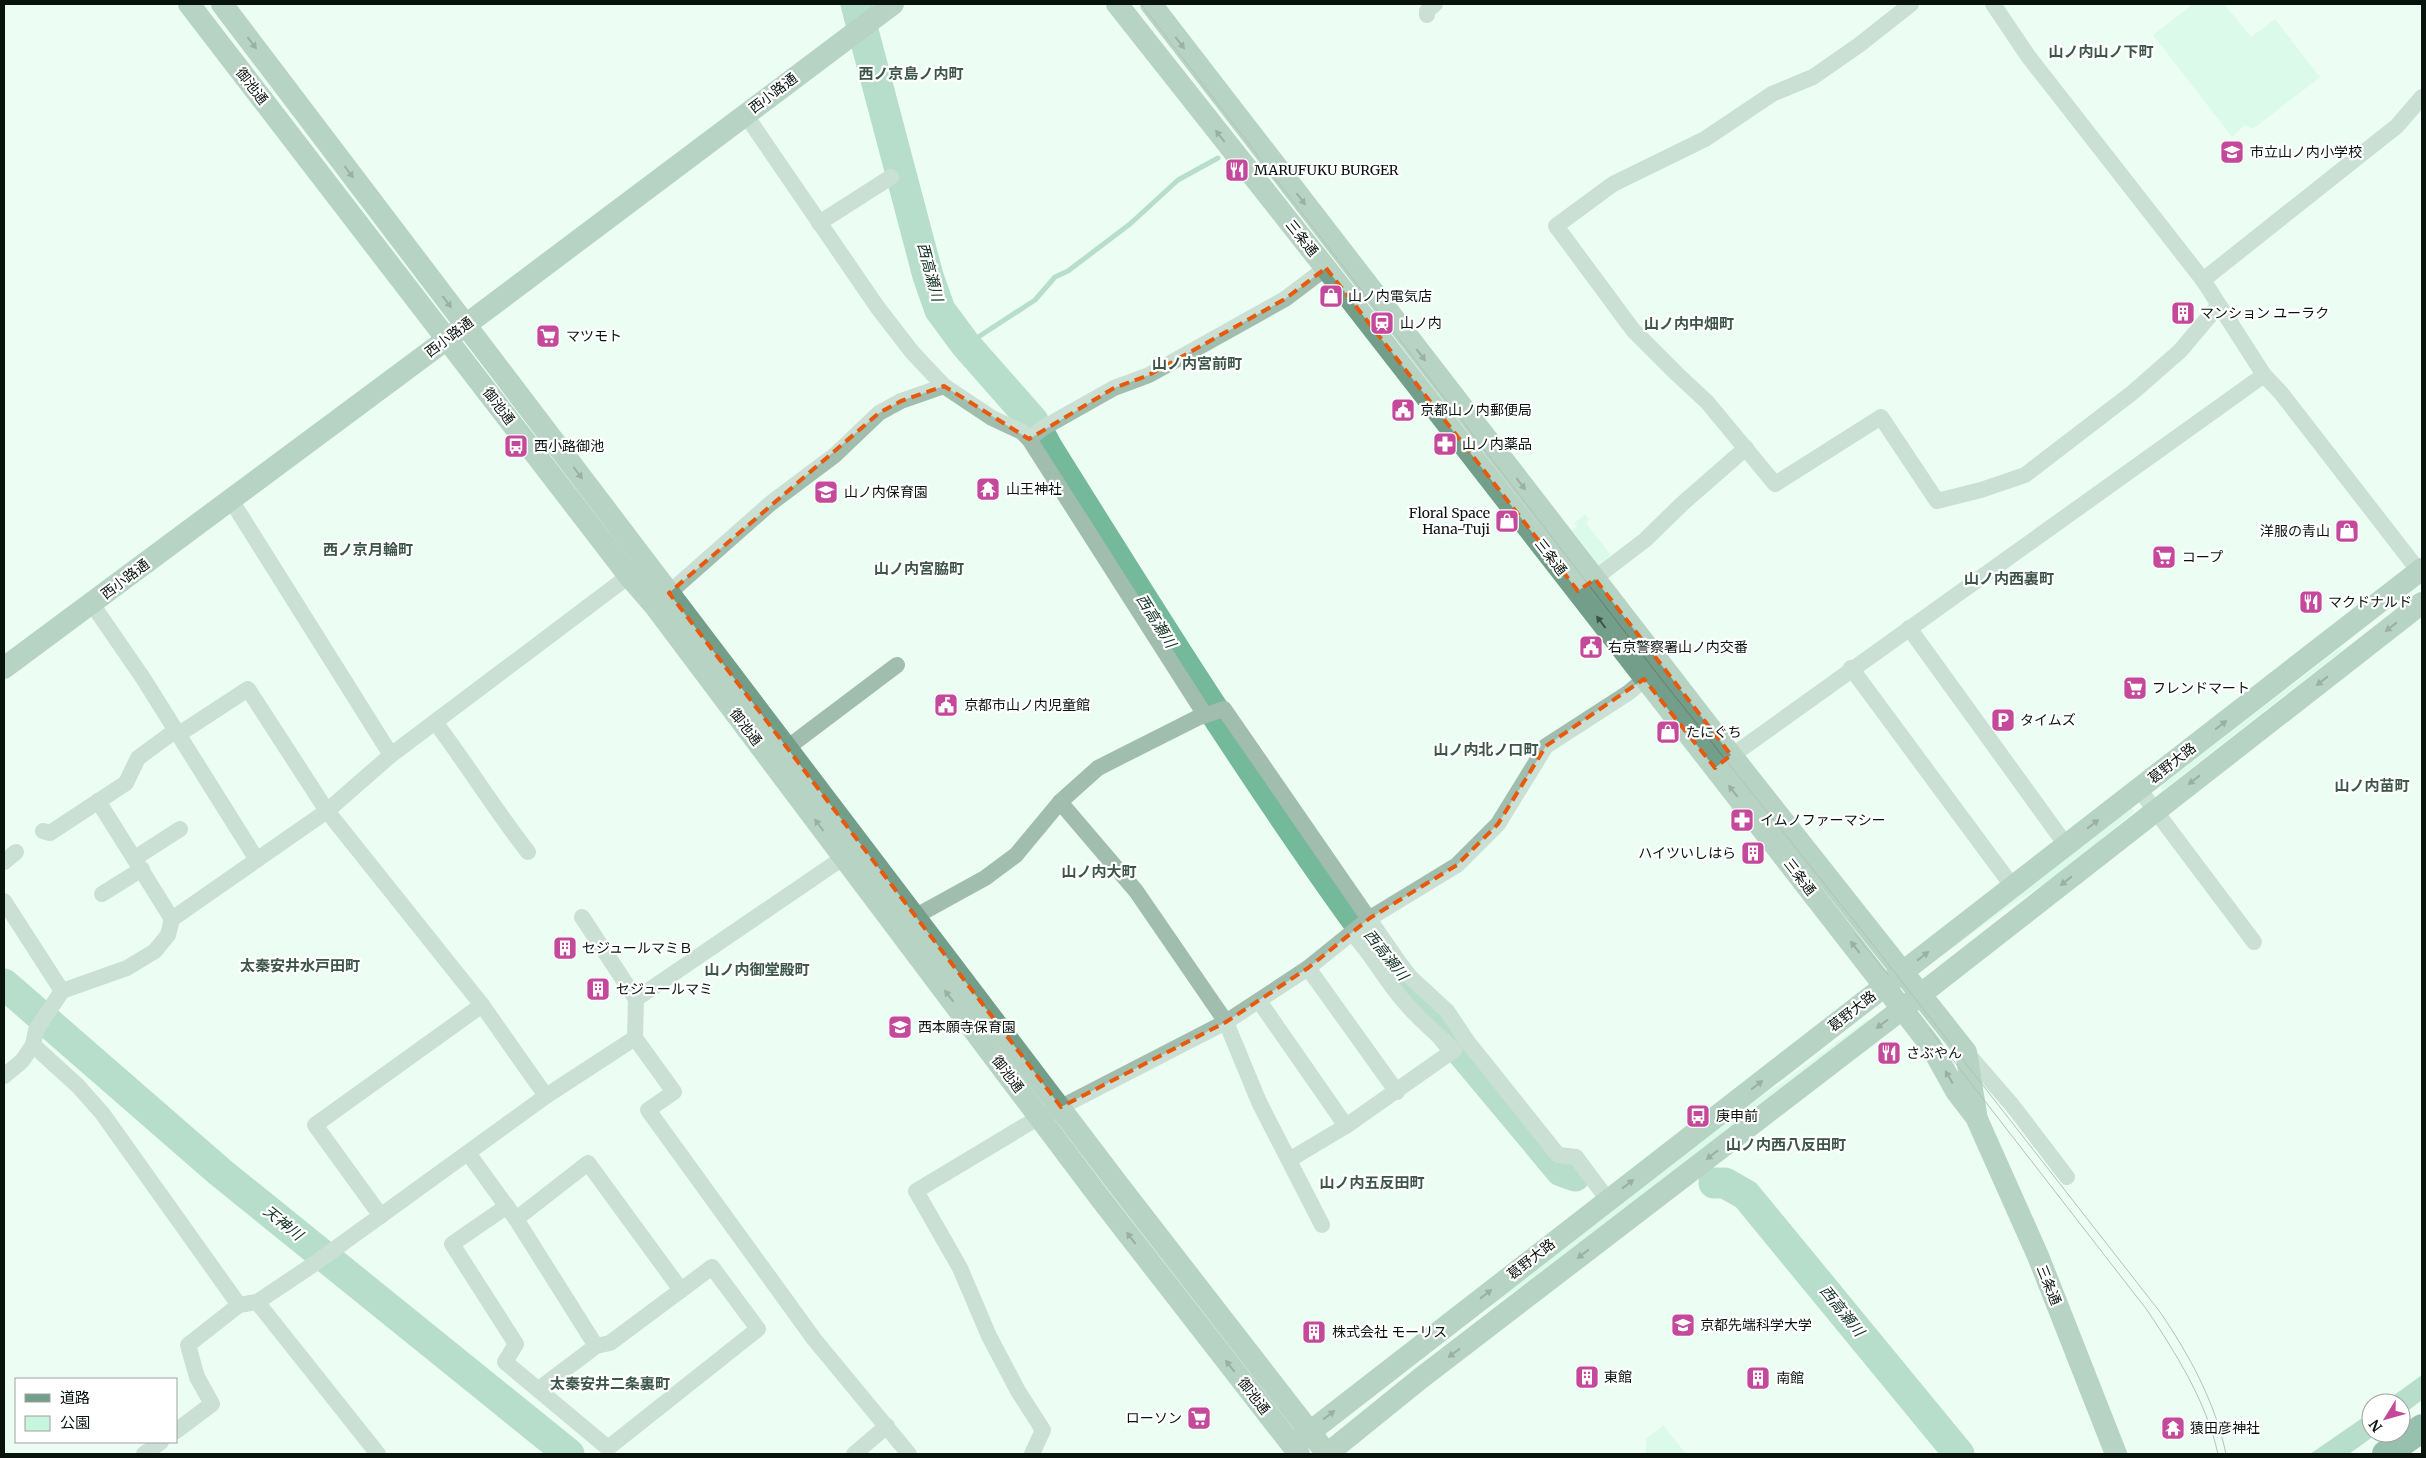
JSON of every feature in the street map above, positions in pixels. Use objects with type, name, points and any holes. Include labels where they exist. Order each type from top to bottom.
[{"type":"highway","points":[[2386,1454],[2422,1428]]},
{"type":"street","name":"御池通","points":[[189,4],[456,332],[662,599],[852,851],[896,927],[1291,1452]]},
{"type":"street","name":"御池通","points":[[222,4],[456,332]]},
{"type":"street","name":"西小路通","points":[[4,668],[232,500],[893,4]]},
{"type":"street","name":"三条通","points":[[1117,4],[1326,268],[1586,585],[1645,679],[1723,761],[1903,972],[1966,1052],[1976,1118]]},
{"type":"street","name":"三条通","points":[[1151,4],[1586,585],[1723,761],[1884,986],[1931,1046],[1956,1091],[1976,1118],[2041,1265],[2116,1454]]},
{"type":"street","points":[[1911,4],[1859,45],[1813,77],[1772,94],[1705,139],[1613,184],[1556,226],[1634,330],[1676,374],[1708,402],[1775,484],[1881,417],[1937,501],[1981,490],[2025,474],[2132,394],[2180,352],[2218,306]]},
{"type":"street","points":[[1993,4],[2028,56],[2203,280],[2264,375],[2281,393],[2421,572]]},
{"type":"street","points":[[2203,280],[2397,126],[2422,97]]},
{"type":"street","points":[[745,114],[898,334],[944,386],[992,418],[1022,432],[1035,434],[1114,388],[1149,375],[1285,299],[1326,268]]},
{"type":"street","points":[[819,223],[891,176]]},
{"type":"street","points":[[1723,761],[2264,375]]},
{"type":"street","points":[[662,599],[771,503],[835,455],[879,413],[901,401],[944,386]]},
{"type":"street","points":[[1035,434],[1211,713]]},
{"type":"street","points":[[1586,585],[1646,540],[1683,502],[1746,448]]},
{"type":"street","points":[[232,500],[391,755]]},
{"type":"street","points":[[4,1076],[22,1062],[62,990],[127,968],[156,951],[168,935],[172,919],[328,811],[391,755],[638,570]]},
{"type":"street","name":"葛野大路","points":[[1291,1452],[1308,1431],[2013,887],[2345,628],[2421,572]]},
{"type":"street","name":"葛野大路","points":[[1327,1454],[1429,1372],[1902,1009],[2422,603]]},
{"type":"street","points":[[92,604],[177,732],[257,860]]},
{"type":"street","points":[[1909,628],[2066,845]]},
{"type":"street","points":[[2345,628],[2361,651]]},
{"type":"street","points":[[779,754],[897,665]]},
{"type":"street","points":[[1851,668],[2013,887]]},
{"type":"street","points":[[1032,1454],[1042,1430],[1018,1391],[989,1336],[960,1268],[916,1191],[1040,1117],[1226,1022],[1308,968],[1370,918],[1457,865],[1498,824],[1546,746],[1645,679]]},
{"type":"street","points":[[43,830],[50,833],[126,783],[138,758],[248,689],[328,811],[482,1005],[546,1096]]},
{"type":"street","points":[[896,927],[985,878],[1016,855],[1060,802],[1098,768],[1211,713],[1224,709],[1407,974],[1447,1011],[1467,1041],[1558,1155],[1576,1157],[1608,1200]]},
{"type":"street","points":[[435,722],[464,760],[490,803],[528,852]]},
{"type":"street","points":[[2139,789],[2254,942]]},
{"type":"street","points":[[98,801],[172,919]]},
{"type":"street","points":[[1060,802],[1136,891],[1226,1022],[1259,1102],[1322,1224]]},
{"type":"street","points":[[102,894],[180,829]]},
{"type":"street","name":"御池通","points":[[852,851],[915,916],[1327,1454]]},
{"type":"street","points":[[636,999],[852,851]]},
{"type":"street","points":[[4,901],[62,990]]},
{"type":"street","points":[[582,917],[636,999],[635,1038],[674,1092],[648,1110],[814,1339],[909,1454]]},
{"type":"street","points":[[1289,1160],[1346,1126],[1397,1092],[1454,1050],[1414,1012],[1394,989],[1371,954],[1352,933]]},
{"type":"street","points":[[1308,968],[1397,1092]]},
{"type":"street","points":[[1259,1001],[1346,1126]]},
{"type":"street","points":[[380,1216],[314,1125],[482,1005]]},
{"type":"street","points":[[35,1038],[102,1113],[239,1305]]},
{"type":"street","points":[[178,1430],[212,1404],[197,1377],[188,1345],[239,1305],[257,1302],[314,1264],[546,1096],[635,1038]]},
{"type":"street","points":[[1966,1052],[2012,1105],[2067,1176]]},
{"type":"street","points":[[468,1152],[512,1212],[596,1346]]},
{"type":"street","points":[[539,1389],[596,1346],[610,1343],[712,1267],[758,1329],[608,1448],[505,1362],[516,1344],[452,1244],[512,1212],[588,1163],[681,1290]]},
{"type":"street","points":[[257,1302],[378,1454]]},
{"type":"street","points":[[854,1454],[887,1426]]},
{"type":"street","points":[[144,1454],[160,1443]]},
{"type":"highlighted area","points":[[1326,268],[1578,591],[1595,579],[1731,755],[1715,768],[1644,679],[1546,746],[1498,824],[1457,865],[1370,918],[1308,968],[1226,1022],[1061,1107],[669,593],[879,413],[901,401],[944,386],[1029,439],[1114,388],[1149,375],[1285,299]]},
{"type":"green space","points":[[2193,4],[2224,4],[2251,37],[2275,19],[2320,77],[2253,129],[2245,125],[2232,137],[2153,35]]},
{"type":"green space","points":[[1585,514],[1589,520],[1586,523],[1611,555],[1599,565],[1572,530],[1577,526],[1574,523]]},
{"type":"green space","points":[[2340,648],[2342,649],[2340,652],[2163,790],[2161,789],[2161,786]]},
{"type":"green space","points":[[2132,808],[2134,812],[2060,874],[2004,910],[1942,956],[1942,952]]},
{"type":"green space","points":[[1868,1019],[1870,1021],[1533,1280],[1472,1317],[1719,1123],[1782,1083]]},
{"type":"green space","points":[[1663,1425],[1686,1454],[1646,1454],[1646,1439]]},
{"type":"shaded area","points":[[2422,1375],[2422,1400],[2411,1408],[2411,1393],[2397,1393]]},
{"type":"shaded area","points":[[2361,1419],[2361,1443],[2364,1443],[2349,1454],[2310,1454]]},
{"type":"waterway","name":"西高瀬川","points":[[856,4],[928,276],[940,310],[966,345],[1033,421],[1048,449],[1197,684],[1274,801],[1377,948],[1561,1171],[1575,1176]]},
{"type":"waterway","points":[[966,345],[1035,300],[1055,277],[1068,271],[1130,224],[1178,180],[1218,158]]},
{"type":"waterway","name":"天神川","points":[[4,984],[220,1172],[569,1454]]},
{"type":"waterway","name":"西高瀬川","points":[[1714,1183],[1725,1183],[1746,1195],[1959,1454]]},
{"type":"tram line","points":[[1141,4],[1662,680],[1878,951],[2160,1312],[2200,1380],[2215,1416],[2226,1454]]},
{"type":"tram line","points":[[1855,934],[1888,975]]},
{"type":"tram line","points":[[1929,1029],[2147,1310],[2179,1361],[2198,1397],[2213,1434],[2218,1454]]},
{"type":"place","name":"市立山ノ内小学校","points":[[2232,152]]},
{"type":"place","name":"MARUFUKU BURGER","points":[[1237,170]]},
{"type":"place","name":"山ノ内電気店","points":[[1331,296]]},
{"type":"place","name":"マンション ユーラク","points":[[2183,313]]},
{"type":"place","name":"山ノ内","points":[[1382,323]]},
{"type":"place","name":"マツモト","points":[[548,336]]},
{"type":"place","name":"京都山ノ内郵便局","points":[[1403,410]]},
{"type":"place","name":"山ノ内薬品","points":[[1445,444]]},
{"type":"place","name":"西小路御池","points":[[516,446]]},
{"type":"place","name":"山王神社","points":[[988,489]]},
{"type":"place","name":"山ノ内保育園","points":[[826,492]]},
{"type":"place","name":"Floral Space Hana-Tuji","points":[[1507,521]]},
{"type":"place","name":"洋服の青山","points":[[2347,531]]},
{"type":"place","name":"コープ","points":[[2164,557]]},
{"type":"place","name":"マクドナルド","points":[[2311,602]]},
{"type":"place","name":"右京警察署山ノ内交番","points":[[1591,647]]},
{"type":"place","name":"フレンドマート","points":[[2135,688]]},
{"type":"place","name":"京都市山ノ内児童館","points":[[946,705]]},
{"type":"place","name":"タイムズ","points":[[2003,720]]},
{"type":"place","name":"たにぐち","points":[[1668,732]]},
{"type":"place","name":"イムノファーマシー","points":[[1742,820]]},
{"type":"place","name":"ハイツいしはら","points":[[1753,853]]},
{"type":"place","name":"セジュールマミＢ","points":[[565,948]]},
{"type":"place","name":"セジュールマミ","points":[[598,989]]},
{"type":"place","name":"西本願寺保育園","points":[[900,1027]]},
{"type":"place","name":"さぶやん","points":[[1889,1053]]},
{"type":"place","name":"庚申前","points":[[1698,1116]]},
{"type":"place","name":"京都先端科学大学","points":[[1683,1325]]},
{"type":"place","name":"株式会社 モーリス","points":[[1314,1332]]},
{"type":"place","name":"東館","points":[[1587,1377]]},
{"type":"place","name":"南館","points":[[1758,1378]]},
{"type":"place","name":"ローソン","points":[[1199,1418]]},
{"type":"place","name":"猿田彦神社","points":[[2173,1428]]},
{"type":"district","name":"山ノ内山ノ下町","points":[[2101,52]]},
{"type":"district","name":"西ノ京島ノ内町","points":[[911,74]]},
{"type":"district","name":"山ノ内中畑町","points":[[1689,324]]},
{"type":"district","name":"山ノ内宮前町","points":[[1197,364]]},
{"type":"district","name":"西ノ京月輪町","points":[[368,550]]},
{"type":"district","name":"山ノ内宮脇町","points":[[919,569]]},
{"type":"district","name":"山ノ内西裏町","points":[[2009,579]]},
{"type":"district","name":"山ノ内北ノ口町","points":[[1486,750]]},
{"type":"district","name":"山ノ内苗町","points":[[2372,786]]},
{"type":"district","name":"山ノ内大町","points":[[1099,872]]},
{"type":"district","name":"太秦安井水戸田町","points":[[300,966]]},
{"type":"district","name":"山ノ内御堂殿町","points":[[757,970]]},
{"type":"district","name":"山ノ内西八反田町","points":[[1786,1145]]},
{"type":"district","name":"山ノ内五反田町","points":[[1372,1183]]},
{"type":"district","name":"太秦安井二条裏町","points":[[610,1384]]}]
